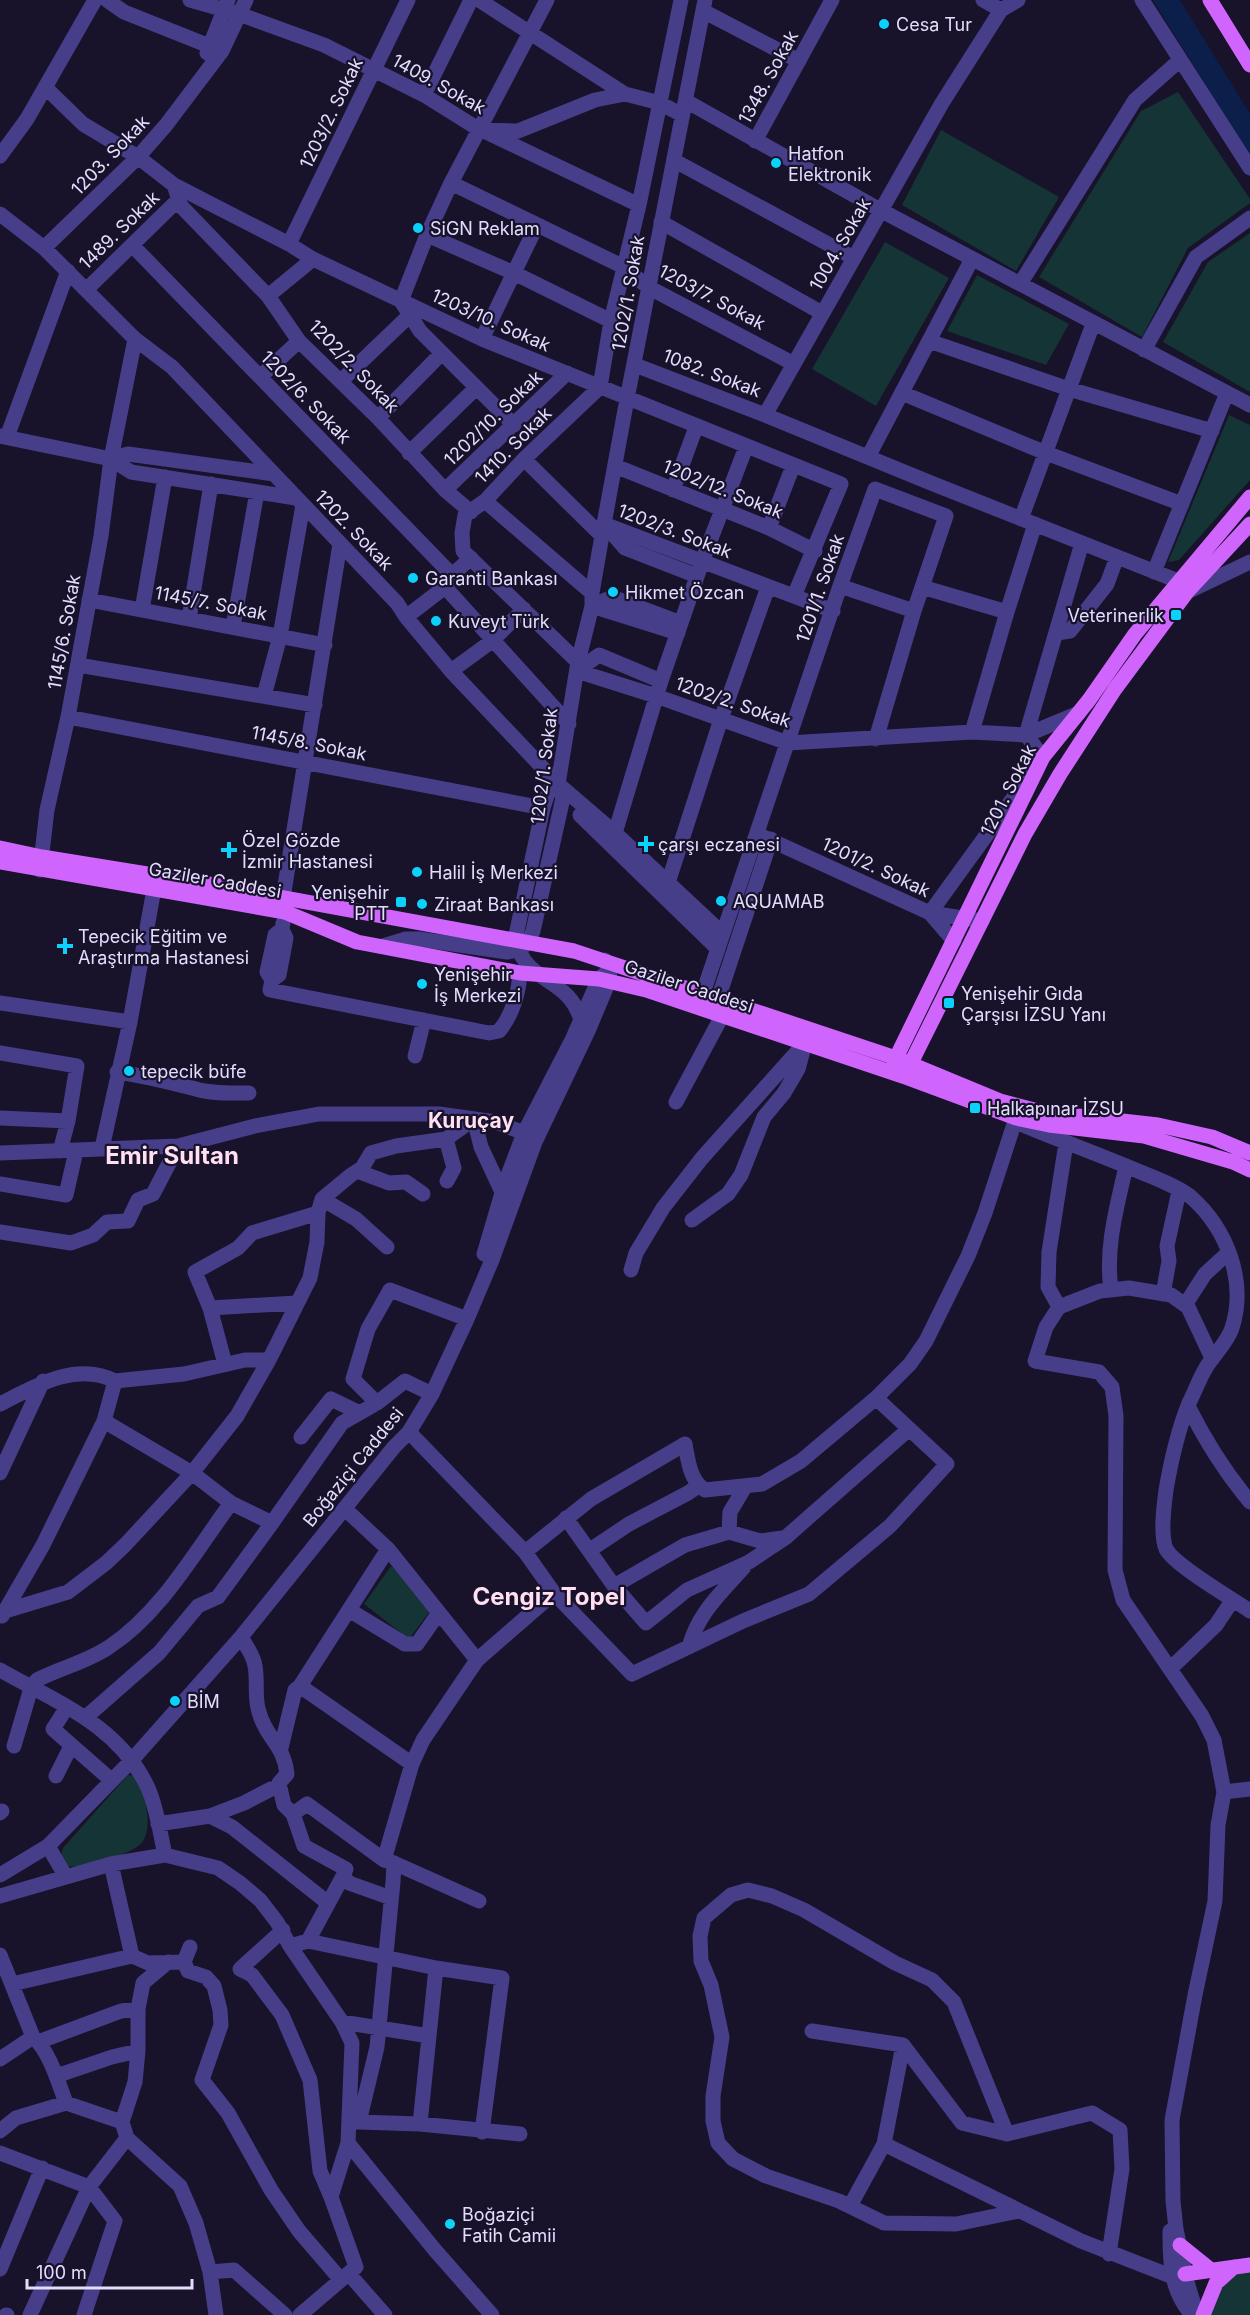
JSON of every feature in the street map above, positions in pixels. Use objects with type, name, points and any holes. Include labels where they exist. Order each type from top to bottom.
[{"type":"main road","points":[[1210,0],[1250,65]]},
{"type":"main road","name":"1201. Sokak","points":[[905,1067],[1025,834],[1060,774],[1183,586],[1250,497]]},
{"type":"main road","name":"1201. Sokak","points":[[905,1067],[954,941],[1044,757],[1079,713],[1135,634],[1250,524]]},
{"type":"main road","points":[[1025,834],[1020,828],[1036,790],[1044,757]]},
{"type":"main road","name":"Gaziler Caddesi","points":[[0,848],[36,860],[154,889],[284,905],[357,942],[528,973],[606,973],[676,984],[1000,1101],[1032,1109],[1158,1125],[1212,1137],[1250,1153]]},
{"type":"main road","name":"Gaziler Caddesi","points":[[0,862],[36,860],[284,905],[574,951],[606,973],[646,990],[891,1074],[905,1067]]},
{"type":"main road","name":"Gaziler Caddesi","points":[[905,1067],[1016,1120],[1144,1136],[1233,1161],[1250,1170]]},
{"type":"main road","points":[[1180,2245],[1211,2270]]},
{"type":"main road","points":[[1179,2275],[1250,2265]]},
{"type":"main road","points":[[1203,2315],[1216,2283],[1234,2267]]},
{"type":"street","points":[[0,156],[27,119],[95,0]]},
{"type":"street","points":[[107,0],[124,12],[215,49]]},
{"type":"street","name":"1409. Sokak","points":[[190,0],[243,7],[424,95],[480,130],[518,131],[595,100],[625,94]]},
{"type":"street","name":"1203/2. Sokak","points":[[289,244],[408,0]]},
{"type":"street","points":[[424,95],[471,0]]},
{"type":"street","points":[[479,0],[625,94],[684,108],[755,141],[882,211],[1250,405]]},
{"type":"street","points":[[514,425],[420,332],[401,301],[427,235],[451,183],[547,0]]},
{"type":"street","name":"1202/1. Sokak","points":[[600,387],[611,321],[639,205],[681,0]]},
{"type":"street","name":"1348. Sokak","points":[[755,141],[832,0]]},
{"type":"street","points":[[983,0],[1001,10],[1018,0]]},
{"type":"street","points":[[1142,0],[1250,168]]},
{"type":"street","name":"1203. Sokak","points":[[215,49],[226,4]]},
{"type":"street","points":[[704,6],[799,61]]},
{"type":"street","name":"1202/1. Sokak","points":[[521,944],[560,791],[577,666],[592,600],[648,287],[704,6]]},
{"type":"street","name":"1203. Sokak","points":[[44,248],[138,157],[198,84],[215,49],[243,7]]},
{"type":"street","name":"1004. Sokak","points":[[768,411],[942,103],[1001,10]]},
{"type":"street","points":[[1020,284],[1135,100],[1180,60]]},
{"type":"street","name":"1203/10. Sokak","points":[[45,87],[83,124],[138,157],[177,192],[482,339],[841,484],[794,597]]},
{"type":"street","points":[[480,130],[639,205]]},
{"type":"street","points":[[675,160],[854,258]]},
{"type":"street","name":"1203/7. Sokak","points":[[451,183],[624,267],[648,287],[794,364]]},
{"type":"street","name":"1489. Sokak","points":[[87,289],[132,245],[177,192]]},
{"type":"street","name":"1202/2. Sokak","points":[[177,192],[181,206],[268,296],[299,341],[378,418],[445,490],[471,512]]},
{"type":"street","name":"1202. Sokak","points":[[0,214],[44,248],[135,339],[172,368],[397,603],[451,671],[560,791],[663,887],[722,933]]},
{"type":"street","points":[[1144,350],[1196,256],[1250,218]]},
{"type":"street","points":[[661,222],[822,313]]},
{"type":"street","points":[[482,339],[537,225]]},
{"type":"street","points":[[427,235],[514,273],[611,321]]},
{"type":"street","name":"1202/6. Sokak","points":[[132,245],[260,377],[449,581]]},
{"type":"street","points":[[268,296],[313,259]]},
{"type":"street","points":[[868,457],[972,259]]},
{"type":"street","points":[[68,271],[3,436],[111,459],[130,472],[300,501],[280,636],[264,696]]},
{"type":"street","points":[[341,381],[411,314]]},
{"type":"street","points":[[972,732],[1007,612],[1046,453],[1094,324]]},
{"type":"street","name":"1145/6. Sokak","points":[[36,860],[78,665],[111,459],[135,339]]},
{"type":"street","points":[[260,377],[299,341]]},
{"type":"street","points":[[929,341],[1069,389],[1212,431]]},
{"type":"street","points":[[378,418],[442,353]]},
{"type":"street","name":"1082. Sokak","points":[[635,365],[768,411],[868,457],[1118,557],[1183,586]]},
{"type":"street","name":"1202/10. Sokak","points":[[445,490],[567,373]]},
{"type":"street","name":"1410. Sokak","points":[[462,532],[465,515],[485,501],[524,459],[600,387]]},
{"type":"street","points":[[409,453],[476,388]]},
{"type":"street","points":[[902,393],[1046,453],[1182,504]]},
{"type":"street","points":[[1154,572],[1227,393]]},
{"type":"street","points":[[673,490],[696,427]]},
{"type":"street","points":[[615,833],[661,681],[746,447]]},
{"type":"street","points":[[111,459],[128,454],[274,474]]},
{"type":"street","name":"1202/3. Sokak","points":[[524,459],[603,530],[700,569],[768,586],[832,611]]},
{"type":"street","name":"1202/12. Sokak","points":[[615,466],[770,528],[815,551]]},
{"type":"street","points":[[770,528],[793,466]]},
{"type":"street","points":[[893,467],[885,493],[946,516]]},
{"type":"street","points":[[142,610],[165,477]]},
{"type":"street","points":[[189,619],[211,484]]},
{"type":"street","name":"1201/1. Sokak","points":[[718,999],[788,743],[875,489],[885,493]]},
{"type":"street","points":[[233,627],[257,492]]},
{"type":"street","points":[[876,739],[914,611],[953,492]]},
{"type":"street","points":[[485,501],[592,600],[612,597],[679,628]]},
{"type":"street","name":"1202/2. Sokak","points":[[462,532],[464,551],[524,609],[577,666],[788,743],[972,732],[1026,735],[1079,713]]},
{"type":"street","points":[[954,941],[930,913],[1044,757],[1026,735],[1082,543]]},
{"type":"street","points":[[340,544],[282,929],[275,935],[267,972],[272,980],[270,990],[489,1033],[499,1031],[528,973],[521,944],[543,808],[549,790],[560,791]]},
{"type":"street","points":[[1057,633],[1070,631],[1107,584],[1118,557]]},
{"type":"street","points":[[406,617],[449,581],[471,558]]},
{"type":"street","name":"1201. Sokak","points":[[1183,586],[1250,562]]},
{"type":"street","points":[[449,581],[492,641],[568,724]]},
{"type":"street","points":[[663,887],[768,586]]},
{"type":"street","points":[[840,586],[914,611]]},
{"type":"street","points":[[922,587],[1007,612]]},
{"type":"street","name":"1145/7. Sokak","points":[[89,600],[325,645]]},
{"type":"street","points":[[451,671],[492,641],[524,609]]},
{"type":"street","name":"1202/2. Sokak","points":[[577,666],[599,655],[661,681]]},
{"type":"street","name":"1145/8. Sokak","points":[[78,665],[315,705]]},
{"type":"street","name":"1145/8. Sokak","points":[[68,717],[543,808]]},
{"type":"street","name":"1202. Sokak","points":[[560,791],[615,833],[718,950]]},
{"type":"street","name":"1201/1. Sokak","points":[[703,993],[722,933],[764,837]]},
{"type":"street","name":"1201/2. Sokak","points":[[764,837],[930,913],[982,921]]},
{"type":"street","points":[[102,1148],[117,1072],[130,1022],[154,889]]},
{"type":"street","points":[[383,946],[406,939],[507,952],[521,944]]},
{"type":"street","points":[[528,973],[561,989],[571,999],[581,1020]]},
{"type":"street","points":[[463,1318],[502,1192],[524,1133],[606,973]]},
{"type":"street","points":[[394,1447],[428,1392],[492,1260],[536,1142],[588,1031],[606,973]]},
{"type":"street","points":[[0,1003],[130,1022]]},
{"type":"street","points":[[676,1102],[722,1016]]},
{"type":"street","points":[[415,1056],[424,1020]]},
{"type":"street","points":[[692,1220],[728,1194],[741,1175],[764,1117],[784,1093],[798,1069],[804,1044]]},
{"type":"street","points":[[631,1270],[636,1253],[663,1208],[702,1158],[804,1044]]},
{"type":"street","points":[[0,1053],[77,1066],[68,1121],[60,1151]]},
{"type":"street","points":[[117,1072],[156,1077],[196,1089],[221,1093],[249,1093]]},
{"type":"street","points":[[0,1153],[178,1146],[255,1126],[319,1114],[439,1114],[496,1122],[524,1133]]},
{"type":"street","points":[[0,1118],[68,1121]]},
{"type":"street","points":[[474,1119],[481,1147],[502,1192]]},
{"type":"street","points":[[225,1364],[210,1308],[195,1272],[238,1248],[252,1233],[320,1206],[363,1168],[371,1153],[396,1146],[446,1139],[474,1119]]},
{"type":"street","points":[[525,1552],[591,1499],[685,1444],[689,1465],[698,1486],[705,1490],[762,1484],[801,1461],[876,1398],[910,1364],[926,1341],[968,1257],[1016,1120],[1066,1143],[1126,1166],[1189,1196],[1215,1222],[1229,1252],[1239,1299],[1232,1330],[1212,1358],[1188,1406],[1169,1473],[1163,1510],[1166,1549],[1182,1565],[1250,1611]]},
{"type":"street","points":[[446,1139],[454,1168],[447,1181]]},
{"type":"street","points":[[1059,1307],[1048,1287],[1048,1275],[1049,1252],[1066,1143]]},
{"type":"street","points":[[0,1232],[71,1243],[93,1234],[107,1222],[128,1221],[138,1200],[153,1194],[178,1146]]},
{"type":"street","points":[[0,1184],[66,1195],[76,1151]]},
{"type":"street","points":[[1111,1290],[1107,1267],[1110,1242],[1126,1166]]},
{"type":"street","points":[[357,1171],[389,1183],[406,1182],[423,1194]]},
{"type":"street","points":[[1163,1294],[1169,1261],[1167,1246],[1179,1191]]},
{"type":"street","points":[[320,1206],[356,1220],[387,1247]]},
{"type":"street","points":[[2,1615],[68,1592],[119,1551],[192,1473],[237,1416],[269,1360],[310,1278],[317,1242],[320,1206]]},
{"type":"street","points":[[1185,1305],[1205,1274],[1229,1252]]},
{"type":"street","points":[[1197,2315],[1179,2275],[1170,2264],[1170,2226],[1173,2201],[1172,2120],[1215,1901],[1218,1826],[1224,1792],[1214,1740],[1202,1716],[1123,1600],[1115,1570],[1116,1416],[1112,1387],[1098,1372],[1035,1361],[1046,1327],[1059,1307],[1100,1291],[1129,1288],[1171,1295],[1188,1307],[1212,1358]]},
{"type":"street","points":[[377,1403],[353,1379],[368,1329],[390,1290],[463,1318]]},
{"type":"street","points":[[210,1308],[297,1303]]},
{"type":"street","points":[[0,1404],[43,1381],[65,1376],[100,1373],[115,1381],[184,1374],[245,1360],[269,1360]]},
{"type":"street","points":[[0,1473],[43,1381]]},
{"type":"street","points":[[2,1615],[43,1545],[104,1421],[115,1381]]},
{"type":"street","points":[[86,1717],[159,1653],[198,1606],[218,1596],[342,1423],[377,1403],[405,1381],[428,1392]]},
{"type":"street","name":"Boğaziçi Caddesi","points":[[0,1875],[48,1846],[131,1761],[241,1637],[394,1447],[409,1432],[428,1392]]},
{"type":"street","points":[[409,1432],[525,1552],[555,1593],[632,1674],[809,1594],[890,1526],[947,1464],[876,1398]]},
{"type":"street","points":[[300,1437],[332,1399],[358,1412]]},
{"type":"street","points":[[1188,1406],[1203,1436],[1250,1502]]},
{"type":"street","points":[[104,1421],[192,1473],[231,1503],[272,1523]]},
{"type":"street","points":[[566,1518],[614,1586],[646,1623],[687,1590],[748,1562],[785,1538],[909,1429]]},
{"type":"street","points":[[590,1550],[629,1524],[698,1486]]},
{"type":"street","points":[[729,1532],[730,1512],[745,1486]]},
{"type":"street","points":[[14,1746],[31,1688],[37,1680],[108,1648],[146,1617],[170,1588],[231,1503]]},
{"type":"street","points":[[345,1509],[388,1549],[477,1660]]},
{"type":"street","points":[[614,1586],[685,1545],[729,1532],[760,1541],[785,1538]]},
{"type":"street","points":[[281,1748],[295,1690],[300,1686],[388,1549]]},
{"type":"street","points":[[689,1647],[694,1628],[702,1615],[748,1562]]},
{"type":"street","points":[[520,2134],[420,2124],[359,2122],[377,2047],[391,1898],[389,1862],[412,1764],[423,1740],[477,1660],[555,1593]]},
{"type":"street","points":[[1170,1669],[1216,1625],[1232,1600]]},
{"type":"street","points":[[349,1610],[405,1644],[417,1644],[438,1614]]},
{"type":"street","points":[[241,1637],[255,1663],[258,1712],[286,1760],[287,1774],[279,1783],[284,1805],[293,1814],[304,1846],[346,1869],[308,1941]]},
{"type":"street","points":[[0,1670],[86,1717],[105,1732],[131,1761],[148,1789],[165,1855]]},
{"type":"street","points":[[300,1686],[412,1764]]},
{"type":"street","points":[[67,1707],[53,1729],[111,1780]]},
{"type":"street","points":[[56,1776],[71,1746]]},
{"type":"street","points":[[158,1824],[210,1816],[272,1789],[280,1788]]},
{"type":"street","points":[[1224,1792],[1250,1789]]},
{"type":"street","points":[[293,1814],[307,1804],[389,1862],[479,1901]]},
{"type":"street","points":[[210,1816],[232,1827],[328,1903]]},
{"type":"street","points":[[48,1846],[66,1877]]},
{"type":"street","points":[[0,1896],[111,1864],[165,1855],[218,1868],[260,1900],[283,1930],[290,1946],[342,2022],[352,2043],[348,2143],[331,2197]]},
{"type":"street","points":[[111,1864],[132,1956]]},
{"type":"street","points":[[343,1876],[349,1883],[391,1898]]},
{"type":"street","points":[[1006,2134],[954,2002],[932,1980],[895,1964],[804,1910],[772,1896],[748,1890],[731,1895],[705,1918],[700,1936],[701,1961],[711,1985],[722,2037],[713,2096],[713,2121],[718,2143],[733,2158],[766,2176],[850,2206],[884,2223],[956,2224],[1019,2211]]},
{"type":"street","points":[[283,1930],[240,1969],[252,1975],[282,2015],[310,2080],[320,2171],[356,2267],[345,2277],[320,2309],[300,2315]]},
{"type":"street","points":[[290,1946],[308,1941],[385,1955],[436,1968],[502,1978],[482,2132]]},
{"type":"street","points":[[189,1947],[176,1962],[143,1983],[138,2009],[135,2082],[122,2122],[126,2138],[180,2186],[196,2223],[210,2272],[216,2315]]},
{"type":"street","points":[[0,1955],[36,2039],[56,2076],[66,2103]]},
{"type":"street","points":[[12,1984],[132,1956],[148,1963],[176,1962],[188,1971],[206,1977],[214,1986],[221,2025],[202,2080],[228,2113],[271,2190],[299,2231],[385,2315]]},
{"type":"street","points":[[420,2124],[436,1968]]},
{"type":"street","points":[[0,2059],[36,2039],[122,2011],[138,2009]]},
{"type":"street","points":[[342,2022],[429,2037]]},
{"type":"street","points":[[812,2031],[903,2044],[962,2123],[1006,2134],[1092,2113],[1120,2130],[1122,2169],[1109,2254]]},
{"type":"street","points":[[850,2206],[884,2144],[903,2044]]},
{"type":"street","points":[[56,2076],[112,2057],[138,2051]]},
{"type":"street","points":[[0,2131],[16,2118],[66,2103],[122,2122]]},
{"type":"street","points":[[30,2315],[89,2187],[126,2138]]},
{"type":"street","points":[[348,2143],[434,2249],[492,2315]]},
{"type":"street","points":[[884,2144],[1109,2254],[1179,2275]]},
{"type":"street","points":[[0,2153],[89,2187],[115,2221],[84,2315]]},
{"type":"street","points":[[0,2269],[42,2168]]},
{"type":"street","points":[[1173,2201],[1180,2245],[1176,2291],[1192,2315]]},
{"type":"street","points":[[210,2272],[234,2270],[285,2315]]},
{"type":"green space","points":[[1178,92],[1250,199],[1250,203],[1188,248],[1142,337],[1039,277],[1141,111]]},
{"type":"green space","points":[[941,130],[1059,197],[1016,271],[902,205]]},
{"type":"green space","points":[[1250,233],[1250,392],[1163,342],[1208,262]]},
{"type":"green space","points":[[885,242],[949,278],[876,406],[812,369]]},
{"type":"green space","points":[[977,275],[1069,324],[1046,365],[947,331]]},
{"type":"green space","points":[[1229,415],[1250,425],[1250,480],[1179,560],[1168,562]]},
{"type":"green space","points":[[391,1566],[433,1607],[409,1639],[364,1604]]},
{"type":"green space","points":[[128,1775],[137,1776],[143,1792],[148,1823],[143,1841],[134,1849],[118,1855],[86,1865],[65,1866],[61,1856],[63,1848]]},
{"type":"green space","points":[[1250,2272],[1250,2315],[1201,2315],[1226,2275]]},
{"type":"water","points":[[1153,0],[1180,0],[1250,114],[1250,156]]},
{"type":"place","name":"Cesa Tur","points":[[884,24]]},
{"type":"place","name":"Hatfon Elektronik","points":[[776,163]]},
{"type":"place","name":"SiGN Reklam","points":[[418,228]]},
{"type":"place","name":"Garanti Bankası","points":[[413,578]]},
{"type":"place","name":"Hikmet Özcan","points":[[613,592]]},
{"type":"place","name":"Veterinerlik","points":[[1176,615]]},
{"type":"place","name":"Kuveyt Türk","points":[[436,621]]},
{"type":"place","name":"çarşı eczanesi","points":[[646,844]]},
{"type":"place","name":"Özel Gözde İzmir Hastanesi","points":[[229,850]]},
{"type":"place","name":"Halil İş Merkezi","points":[[417,872]]},
{"type":"place","name":"AQUAMAB","points":[[721,901]]},
{"type":"place","name":"Yenişehir PTT","points":[[401,902]]},
{"type":"place","name":"Ziraat Bankası","points":[[422,904]]},
{"type":"place","name":"Tepecik Eğitim ve Araştırma Hastanesi","points":[[65,946]]},
{"type":"place","name":"Yenişehir İş Merkezi","points":[[422,984]]},
{"type":"place","name":"Yenişehir Gıda Çarşısı İZSU Yanı","points":[[949,1003]]},
{"type":"place","name":"tepecik büfe","points":[[129,1071]]},
{"type":"place","name":"Halkapınar İZSU","points":[[975,1108]]},
{"type":"place","name":"BİM","points":[[175,1701]]},
{"type":"place","name":"Boğaziçi Fatih Camii","points":[[450,2224]]},
{"type":"district","name":"Kuruçay","points":[[471,1120]]},
{"type":"district","name":"Emir Sultan","points":[[172,1155]]},
{"type":"district","name":"Cengiz Topel","points":[[549,1596]]}]
